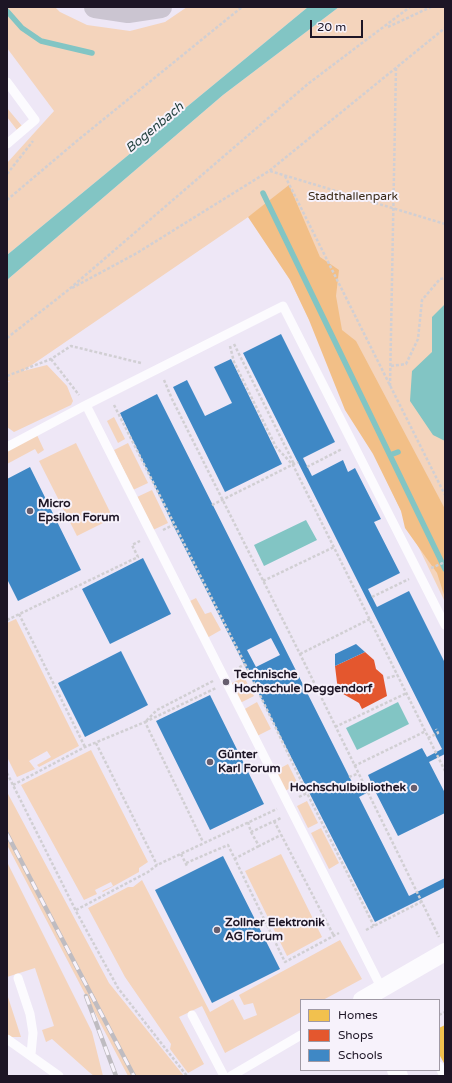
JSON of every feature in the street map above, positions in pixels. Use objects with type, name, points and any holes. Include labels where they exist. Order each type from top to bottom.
[{"type":"highway","points":[[95,7],[128,12],[161,7]]},
{"type":"street","points":[[364,999],[382,989],[442,945]]},
{"type":"lane","points":[[7,82],[35,120],[7,144]]},
{"type":"lane","points":[[7,447],[160,367],[283,306],[445,625]]},
{"type":"lane","points":[[86,405],[382,989]]},
{"type":"lane","points":[[18,978],[33,1033],[31,1054]]},
{"type":"lane","points":[[192,1015],[224,1076]]},
{"type":"lane","points":[[231,1076],[300,1036]]},
{"type":"lane","points":[[7,1038],[31,1054],[59,1076]]},
{"type":"path","points":[[7,200],[78,140],[242,7]]},
{"type":"path","points":[[7,338],[67,291],[309,83],[410,7]]},
{"type":"path","points":[[384,28],[431,7]]},
{"type":"path","points":[[67,291],[137,253],[269,171],[445,28]]},
{"type":"path","points":[[390,386],[395,209],[396,68]]},
{"type":"path","points":[[7,174],[37,137]]},
{"type":"path","points":[[269,171],[445,224]]},
{"type":"path","points":[[285,176],[445,495]]},
{"type":"path","points":[[391,366],[406,364],[418,340],[422,300],[440,279],[445,278]]},
{"type":"path","points":[[7,376],[51,359],[71,346],[160,367]]},
{"type":"path","points":[[51,359],[86,405]]},
{"type":"path","points":[[242,359],[445,771]]},
{"type":"path","points":[[234,362],[276,447],[294,464]]},
{"type":"path","points":[[108,394],[173,525],[245,664],[307,793],[374,926]]},
{"type":"path","points":[[170,394],[300,654],[357,774],[442,945]]},
{"type":"path","points":[[307,467],[333,454]]},
{"type":"path","points":[[212,505],[298,462]]},
{"type":"path","points":[[7,620],[138,557],[132,545],[173,525]]},
{"type":"path","points":[[263,582],[334,547]]},
{"type":"path","points":[[425,571],[445,562]]},
{"type":"path","points":[[372,597],[397,585]]},
{"type":"path","points":[[19,614],[85,747]]},
{"type":"path","points":[[300,654],[370,619]]},
{"type":"path","points":[[387,678],[398,675]]},
{"type":"path","points":[[145,722],[157,710],[225,680]]},
{"type":"path","points":[[13,785],[85,747],[145,722],[225,680]]},
{"type":"path","points":[[335,727],[407,693]]},
{"type":"path","points":[[145,722],[203,842]]},
{"type":"path","points":[[428,738],[438,733],[436,729]]},
{"type":"path","points":[[354,766],[426,731]]},
{"type":"path","points":[[96,743],[157,865]]},
{"type":"path","points":[[7,773],[76,910],[118,988],[187,1076]]},
{"type":"path","points":[[349,778],[357,774]]},
{"type":"path","points":[[76,910],[148,872],[157,865],[203,842],[268,813]]},
{"type":"path","points":[[181,853],[186,865],[228,845],[285,962],[334,936],[274,821],[252,832]]},
{"type":"path","points":[[248,822],[259,846]]},
{"type":"path","points":[[234,859],[281,835]]},
{"type":"path","points":[[355,936],[421,902]]},
{"type":"green space","points":[[7,7],[55,7],[60,12],[87,25],[130,31],[165,22],[187,7],[308,7],[7,255],[7,163],[54,111],[7,48]]},
{"type":"green space","name":"Stadthallenpark","points":[[339,7],[445,7],[445,602],[257,211],[23,371],[47,365],[67,386],[73,401],[71,405],[14,432],[7,427],[7,383],[10,381],[7,382],[7,280],[223,95]]},
{"type":"green space","points":[[7,108],[22,126],[17,130],[7,117]]},
{"type":"green space","points":[[114,417],[125,439],[118,443],[107,421]]},
{"type":"green space","points":[[37,435],[44,450],[38,454],[35,449],[7,464],[7,451]]},
{"type":"green space","points":[[76,443],[113,518],[77,536],[39,461]]},
{"type":"green space","points":[[128,443],[148,483],[133,490],[114,450]]},
{"type":"green space","points":[[152,490],[168,523],[153,530],[137,497]]},
{"type":"green space","points":[[196,598],[205,614],[211,612],[221,630],[207,638],[188,602]]},
{"type":"green space","points":[[16,619],[79,746],[39,767],[37,765],[51,757],[47,751],[29,761],[35,769],[17,777],[7,757],[7,623]]},
{"type":"green space","points":[[244,677],[254,696],[240,703],[230,684]]},
{"type":"green space","points":[[257,702],[271,729],[257,736],[243,710]]},
{"type":"green space","points":[[91,750],[148,862],[139,868],[139,872],[103,892],[102,891],[113,886],[111,882],[95,890],[97,894],[84,900],[21,785]]},
{"type":"green space","points":[[288,764],[298,784],[285,791],[275,771]]},
{"type":"green space","points":[[7,792],[109,983],[184,1076],[128,1076],[7,845]]},
{"type":"green space","points":[[307,801],[318,823],[308,828],[297,806]]},
{"type":"green space","points":[[321,828],[339,863],[329,869],[311,833]]},
{"type":"green space","points":[[281,854],[322,937],[287,956],[245,871]]},
{"type":"green space","points":[[7,862],[92,1032],[103,1076],[94,1076],[52,1039],[46,1042],[42,1030],[54,1026],[35,968],[7,977]]},
{"type":"green space","points":[[142,880],[210,1012],[233,999],[244,1020],[257,1015],[253,1003],[244,1005],[239,995],[340,940],[362,979],[325,999],[300,999],[300,1013],[225,1053],[202,1006],[179,1017],[204,1064],[188,1073],[170,1049],[171,1044],[125,977],[88,908],[128,887],[133,887]]},
{"type":"green space","points":[[7,994],[21,1037],[7,1037]]},
{"type":"shaded area","points":[[308,7],[339,7],[223,95],[7,280],[7,255]]},
{"type":"shaded area","points":[[289,185],[320,257],[339,270],[336,296],[342,330],[356,341],[445,509],[445,598],[437,573],[405,528],[401,511],[373,454],[345,410],[309,320],[290,280],[248,217]]},
{"type":"shaded area","points":[[445,304],[445,441],[433,435],[410,401],[412,371],[432,352],[432,317]]},
{"type":"shaded area","points":[[306,520],[317,540],[264,566],[254,545]]},
{"type":"shaded area","points":[[398,702],[409,724],[357,750],[346,728]]},
{"type":"building: Homes","points":[[445,1025],[445,1065],[440,1056],[440,1028]]},
{"type":"building: Shops","points":[[365,652],[374,660],[376,669],[383,675],[387,696],[362,709],[359,703],[338,691],[335,666]]},
{"type":"building: Schools","points":[[281,334],[335,442],[303,458],[312,476],[343,460],[348,472],[355,468],[381,519],[374,522],[400,573],[368,589],[377,607],[409,591],[445,663],[445,754],[429,762],[445,793],[445,813],[398,836],[374,789],[359,797],[409,896],[445,878],[445,887],[375,922],[173,525],[120,413],[157,394],[357,792],[372,784],[368,775],[422,748],[427,757],[442,749],[243,353]],"holes":[[[271,638],[280,655],[256,667],[247,650]]]},
{"type":"building: Schools","points":[[231,359],[282,464],[225,492],[173,387],[187,380],[205,416],[232,403],[214,367]]},
{"type":"building: Schools","name":"Micro Epsilon Forum","points":[[30,467],[81,570],[18,601],[7,579],[7,479]]},
{"type":"building: Schools","points":[[143,558],[171,614],[110,644],[82,589]]},
{"type":"building: Schools","points":[[356,644],[365,652],[335,666],[335,654]]},
{"type":"building: Schools","points":[[121,651],[148,705],[85,737],[58,683]]},
{"type":"building: Schools","name":"Günter Karl Forum","points":[[210,695],[264,804],[210,830],[156,721]]},
{"type":"building: Schools","name":"Zollner Elektronik AG Forum","points":[[223,856],[280,969],[212,1003],[155,890]]},
{"type":"waterway","points":[[7,11],[22,28],[41,41],[92,53]]},
{"type":"waterway","points":[[263,193],[445,569]]},
{"type":"waterway","points":[[390,455],[398,452]]},
{"type":"railway","points":[[7,834],[134,1076]]},
{"type":"railway","points":[[86,996],[116,1076]]},
{"type":"place","name":"Micro Epsilon Forum","points":[[30,511]]},
{"type":"place","name":"Technische Hochschule Deggendorf","points":[[226,682]]},
{"type":"place","name":"Günter Karl Forum","points":[[210,762]]},
{"type":"place","name":"Hochschulbibliothek","points":[[414,788]]},
{"type":"place","name":"Zollner Elektronik AG Forum","points":[[217,930]]},
{"type":"water label","name":"Bogenbach","points":[[155,128]]}]
